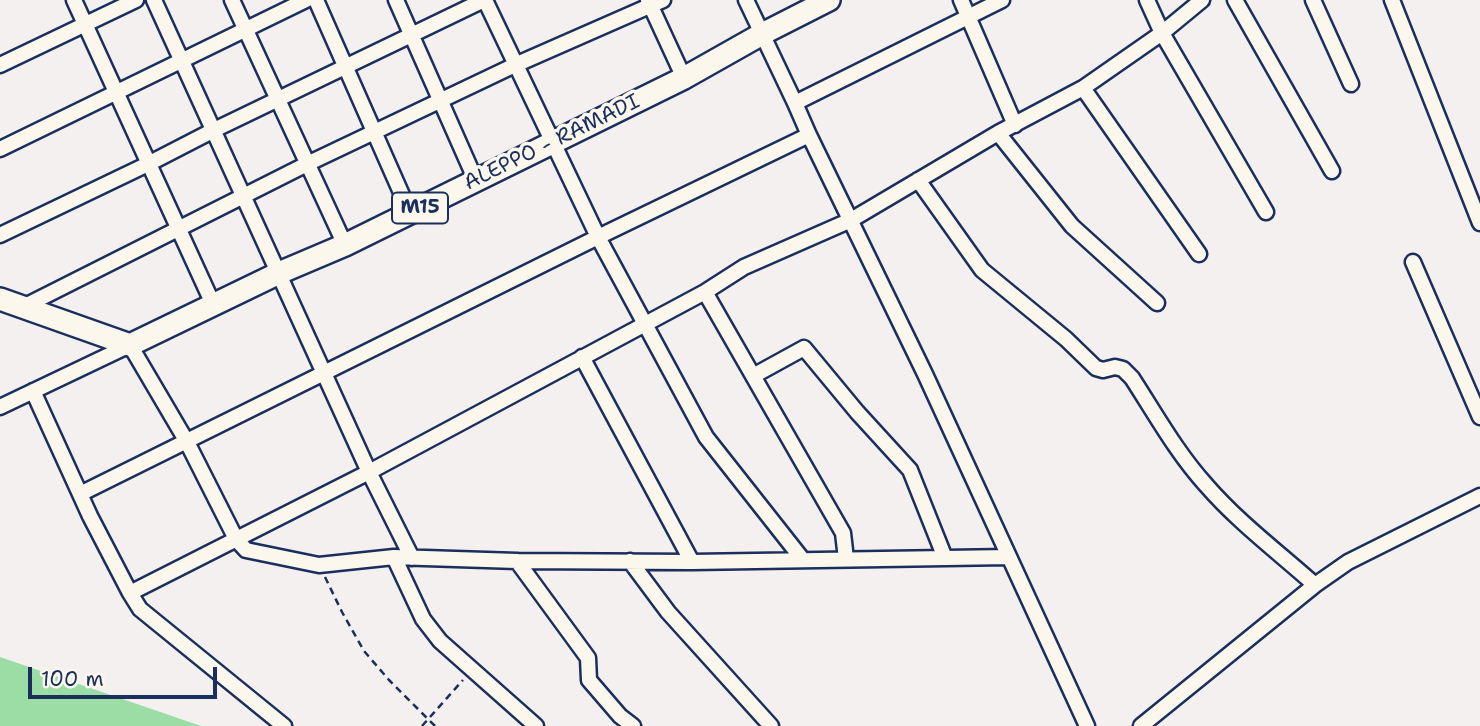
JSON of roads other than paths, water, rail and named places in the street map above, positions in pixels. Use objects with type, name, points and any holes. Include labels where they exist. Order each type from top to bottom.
[{"type":"highway","name":"ALEPPO - RAMADI","points":[[130,345],[279,273],[345,245],[553,143],[684,78],[829,0]]},
{"type":"highway","points":[[0,299],[130,345]]},
{"type":"street","points":[[74,0],[213,304]]},
{"type":"street","points":[[0,65],[136,0]]},
{"type":"street","points":[[154,0],[369,472],[412,558]]},
{"type":"street","points":[[232,0],[345,245]]},
{"type":"street","points":[[0,149],[306,0]]},
{"type":"street","points":[[316,0],[410,213]]},
{"type":"street","points":[[396,0],[476,181]]},
{"type":"street","points":[[0,235],[484,0],[598,237],[706,437],[803,560]]},
{"type":"street","points":[[746,0],[930,386],[1087,726]]},
{"type":"street","points":[[961,0],[1016,125]]},
{"type":"street","points":[[795,103],[1002,0]]},
{"type":"street","points":[[1147,0],[1162,33],[1266,212]]},
{"type":"street","points":[[130,593],[369,472],[705,292],[744,267],[851,220],[1083,88],[1162,33],[1202,0]]},
{"type":"street","points":[[1236,0],[1332,171]]},
{"type":"street","points":[[1312,0],[1351,84]]},
{"type":"street","points":[[1392,0],[1480,223]]},
{"type":"street","points":[[23,307],[307,164],[654,2],[684,78]]},
{"type":"street","points":[[1083,88],[1199,254]]},
{"type":"street","points":[[998,134],[1072,226],[1157,303]]},
{"type":"street","points":[[80,494],[809,135]]},
{"type":"street","points":[[918,180],[982,270],[1066,339],[1096,368],[1123,369],[1132,378],[1176,446],[1205,484],[1314,585]]},
{"type":"street","points":[[1413,262],[1480,417]]},
{"type":"street","points":[[705,292],[843,533],[846,559]]},
{"type":"street","points":[[0,407],[130,345],[187,442],[236,539],[246,550],[319,565],[394,557],[692,562],[1009,557]]},
{"type":"street","points":[[754,376],[804,348],[857,412],[911,470],[945,558]]},
{"type":"street","points":[[582,357],[692,562]]},
{"type":"street","points":[[33,391],[80,494],[140,609],[284,726]]},
{"type":"street","points":[[1141,726],[1314,585],[1348,562],[1480,496]]},
{"type":"street","points":[[394,557],[423,619],[440,641],[536,726]]},
{"type":"street","points":[[517,561],[588,658],[589,680],[620,716],[633,726]]},
{"type":"street","points":[[630,561],[668,612],[771,726]]}]
